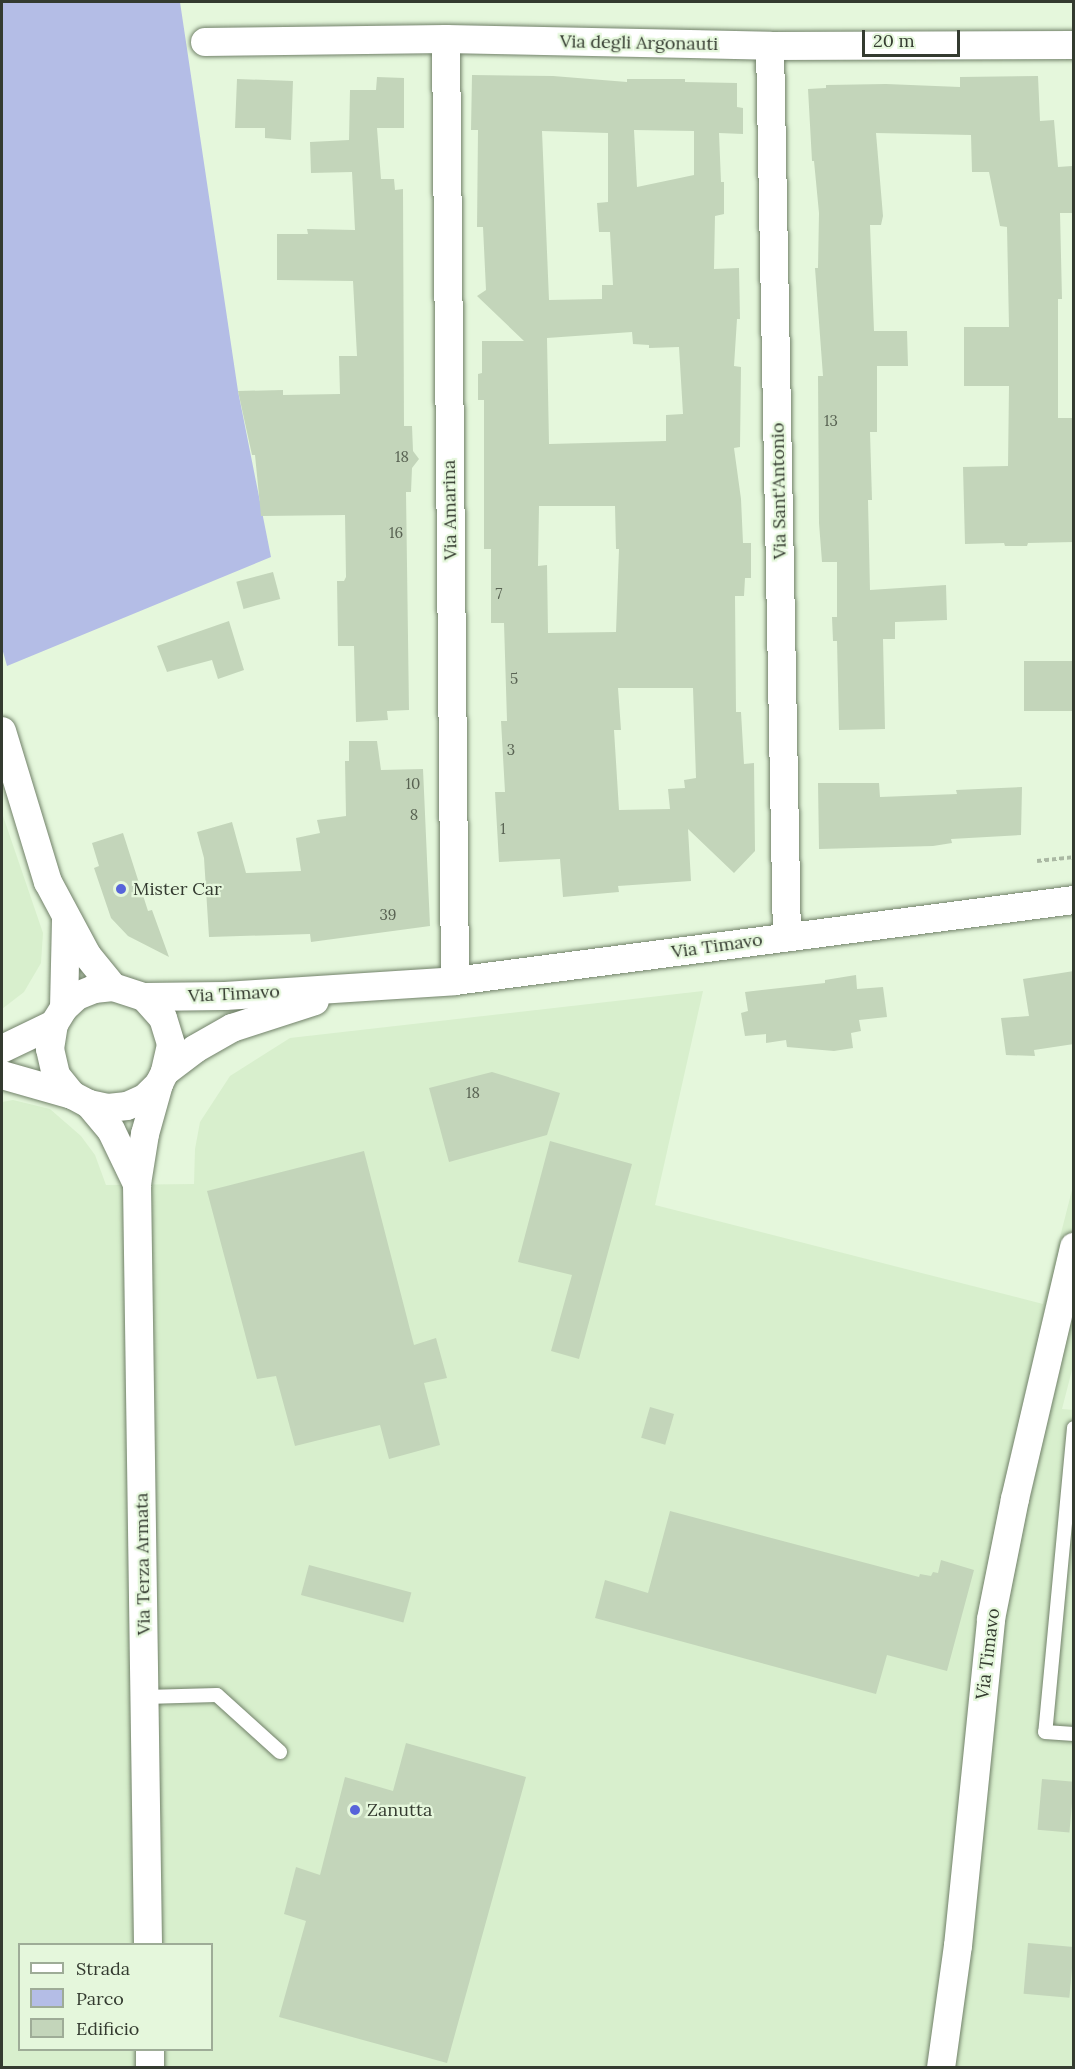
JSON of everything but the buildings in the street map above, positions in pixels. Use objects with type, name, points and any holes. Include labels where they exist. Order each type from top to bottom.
[{"type":"street","name":"Via degli Argonauti","points":[[206,42],[446,39],[770,46],[1074,45]]},
{"type":"street","name":"Via Amarina","points":[[446,39],[455,981]]},
{"type":"street","name":"Via Sant'Antonio","points":[[770,46],[787,937]]},
{"type":"street","points":[[2,731],[48,882],[87,955],[113,987]]},
{"type":"street","name":"Via Timavo","points":[[2,1050],[59,1016],[77,996],[94,989],[113,987],[144,997],[225,996],[455,981],[1074,900]]},
{"type":"street","points":[[66,916],[59,1016],[50,1049],[56,1075],[81,1100]]},
{"type":"street","name":"Via Timavo","points":[[2,1075],[108,1108],[127,1106],[144,1098],[162,1078],[195,1049],[232,1028],[360,986]]},
{"type":"street","points":[[144,997],[163,1018],[171,1045],[162,1078]]},
{"type":"street","name":"Via Terza Armata","points":[[148,1943],[137,1184],[145,1134],[162,1078]]},
{"type":"street","name":"Via Terza Armata","points":[[81,1100],[111,1130],[137,1184]]},
{"type":"street","name":"Via Timavo","points":[[941,2067],[958,1946],[991,1619],[1015,1499],[1074,1247]]},
{"type":"street","points":[[150,2051],[150,2067]]},
{"type":"lane","points":[[1074,1428],[1045,1732],[1074,1734]]},
{"type":"lane","points":[[145,1697],[217,1695],[280,1752]]},
{"type":"path","points":[[1037,861],[1074,857]]},
{"type":"shaded area","points":[[2,813],[43,933],[41,963],[24,992],[2,1009]]},
{"type":"shaded area","points":[[703,991],[655,1205],[1043,1304],[1073,1186],[1073,1366],[1062,1409],[1074,1410],[1073,2067],[2,2067],[2,1102],[13,1100],[50,1109],[81,1136],[95,1155],[106,1185],[194,1184],[195,1149],[200,1122],[230,1076],[290,1038]]},
{"type":"green space","points":[[2,2],[180,2],[238,391],[271,557],[7,666],[2,648]]},
{"type":"place","name":"Mister Car","points":[[121,889]]},
{"type":"place","name":"Zanutta","points":[[355,1810]]}]
